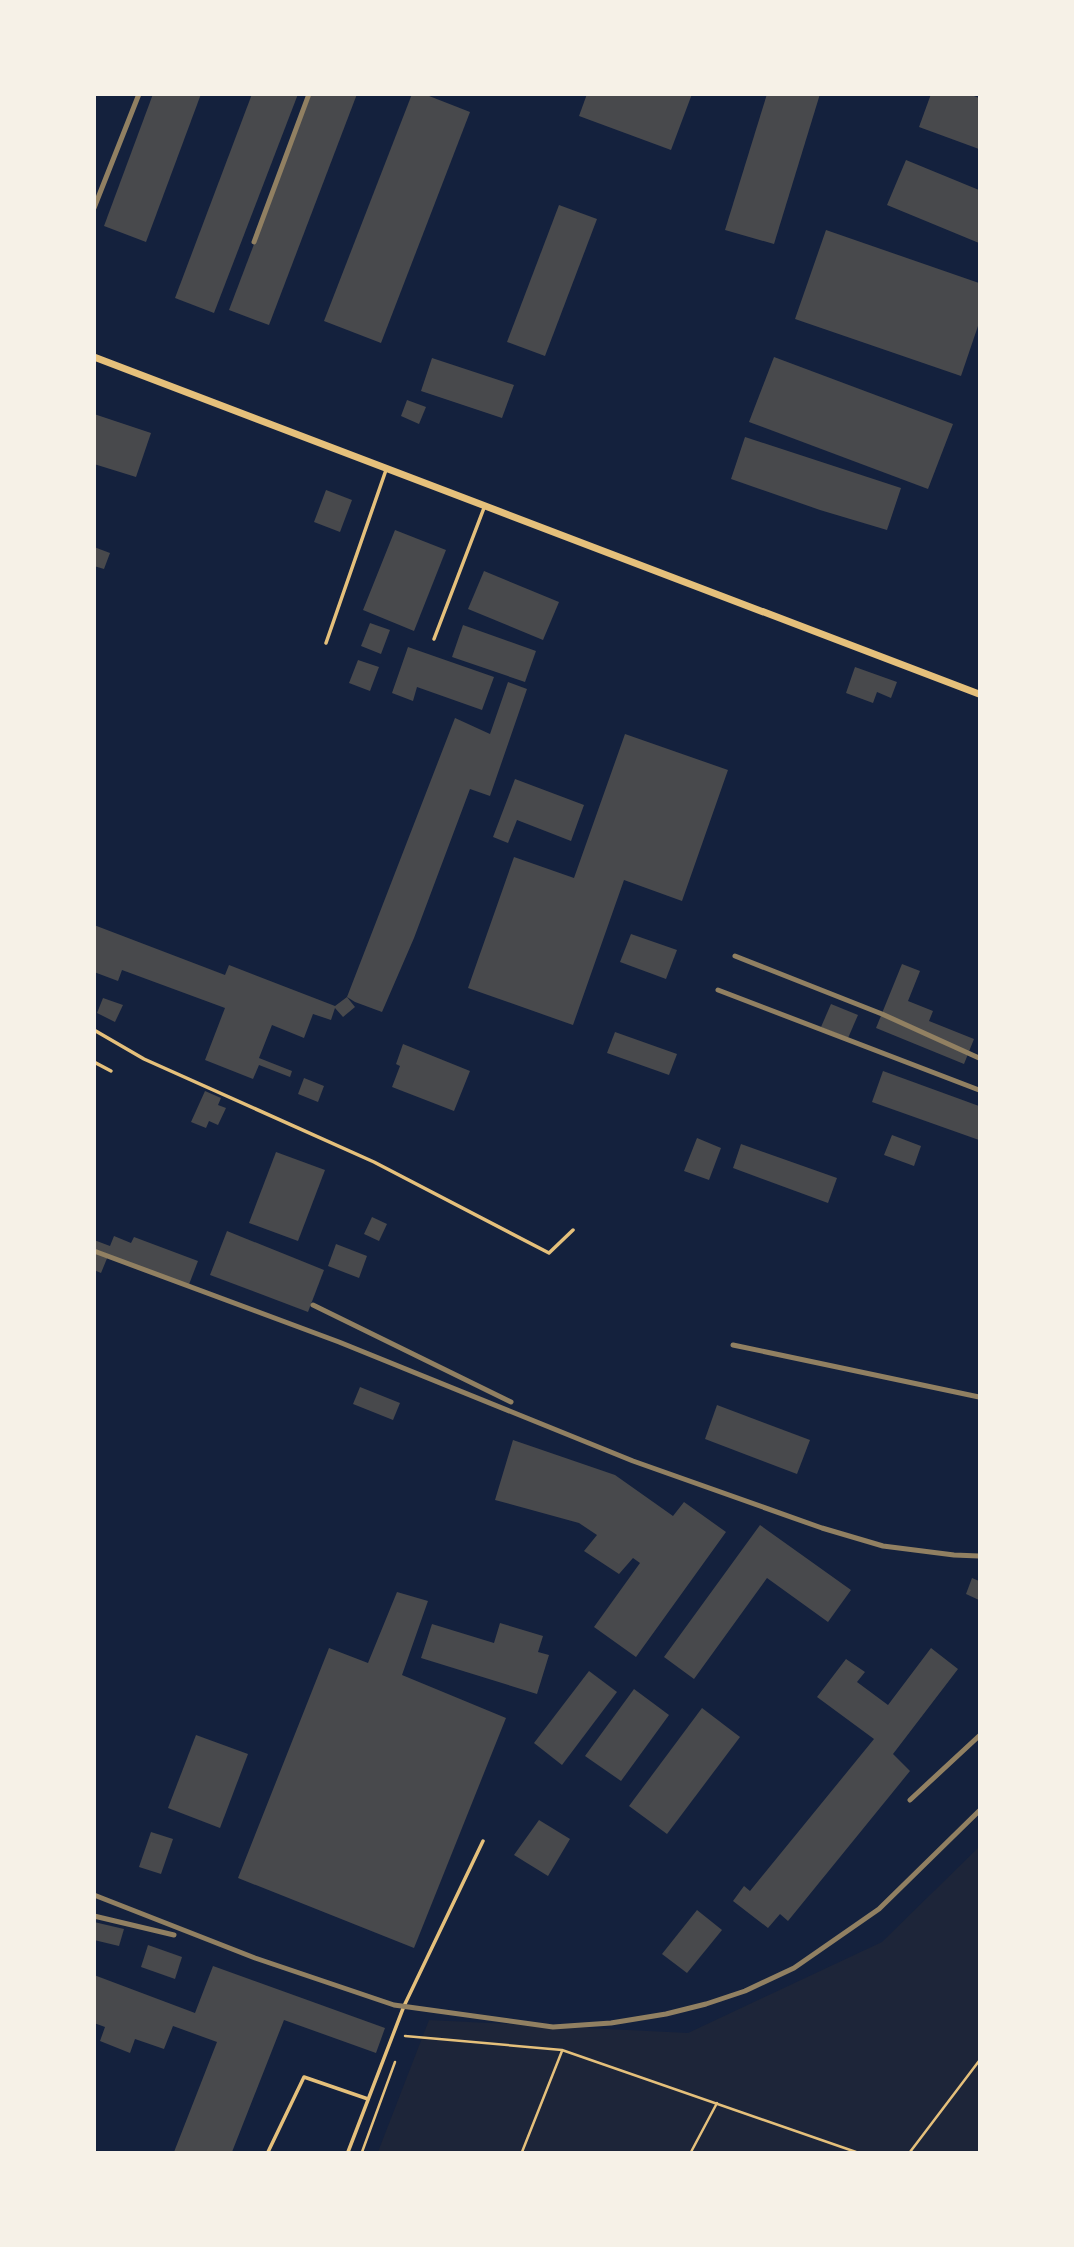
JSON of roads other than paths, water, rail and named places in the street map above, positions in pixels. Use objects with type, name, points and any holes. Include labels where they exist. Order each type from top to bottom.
[{"type":"street","points":[[94,357],[979,694]]},
{"type":"lane","points":[[326,643],[387,468]]},
{"type":"lane","points":[[434,639],[485,506]]},
{"type":"lane","points":[[94,1030],[144,1059],[374,1162],[549,1253],[572,1230]]},
{"type":"lane","points":[[94,1062],[111,1071]]},
{"type":"lane","points":[[348,2152],[404,2006],[483,1841]]},
{"type":"lane","points":[[268,2152],[304,2077],[369,2099]]},
{"type":"railway","points":[[94,208],[139,94]]},
{"type":"railway","points":[[254,242],[309,94]]},
{"type":"railway","points":[[735,956],[882,1014],[979,1058]]},
{"type":"railway","points":[[718,990],[979,1090]]},
{"type":"railway","points":[[94,1251],[339,1342],[633,1461],[822,1528],[883,1546],[979,1556]]},
{"type":"railway","points":[[313,1305],[511,1402]]},
{"type":"railway","points":[[733,1345],[979,1397]]},
{"type":"railway","points":[[910,1800],[979,1736]]},
{"type":"railway","points":[[94,1895],[255,1958],[394,2005],[553,2027],[611,2023],[706,2004],[745,1991],[794,1968],[879,1909],[979,1811]]},
{"type":"railway","points":[[94,1916],[174,1935]]}]
